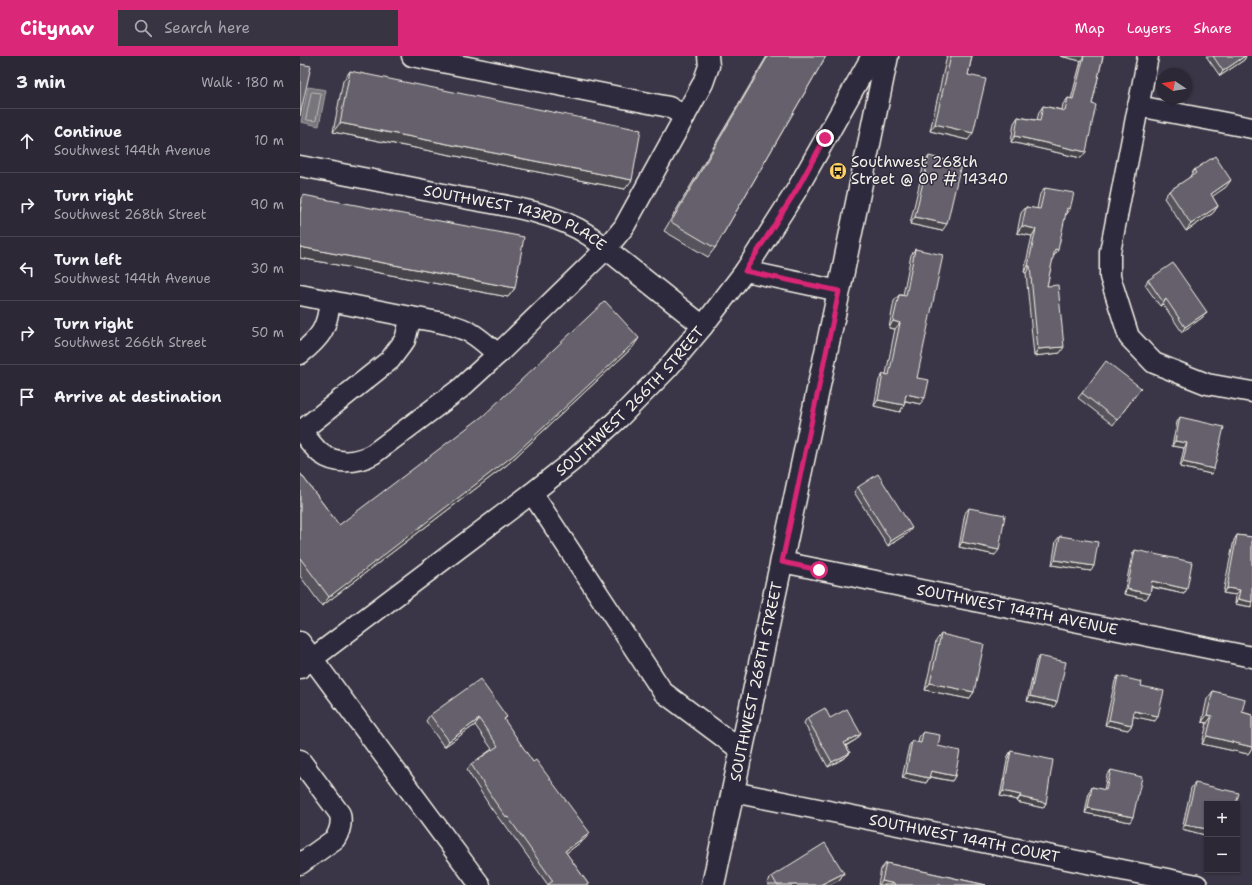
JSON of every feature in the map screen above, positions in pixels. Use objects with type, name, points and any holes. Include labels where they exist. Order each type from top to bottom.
[{"type":"main road","name":"SOUTHWEST 268TH STREET","points":[[713,885],[839,291],[887,56]]},
{"type":"street","points":[[412,56],[669,107],[685,116]]},
{"type":"street","points":[[411,317],[405,340],[390,360],[301,430],[320,453],[339,461],[353,462],[364,459],[373,454],[462,388],[606,249],[624,227],[703,83],[709,66],[708,56]]},
{"type":"street","name":"SOUTHWEST 266TH STREET","points":[[306,663],[571,462],[619,418],[667,369],[703,326],[745,271],[796,191],[872,56]]},
{"type":"street","points":[[1148,56],[1110,252],[1110,277],[1129,337],[1154,363],[1207,384],[1252,392]]},
{"type":"street","points":[[1138,106],[1252,128]]},
{"type":"street","name":"SOUTHWEST 143RD PLACE","points":[[300,166],[541,214],[561,220],[578,228],[703,326]]},
{"type":"street","points":[[745,271],[839,291]]},
{"type":"street","points":[[300,295],[411,317],[462,329],[483,341],[498,354]]},
{"type":"street","points":[[300,354],[319,337],[324,330],[330,301]]},
{"type":"street","points":[[532,493],[664,692],[742,751]]},
{"type":"street","name":"SOUTHWEST 144TH AVENUE","points":[[782,562],[1252,657]]},
{"type":"street","points":[[300,642],[306,663],[480,885]]},
{"type":"street","points":[[300,760],[340,814],[341,819],[339,833],[335,839],[300,864]]},
{"type":"street","name":"SOUTHWEST 144TH COURT","points":[[733,792],[1197,885]]},
{"type":"water","points":[[308,87],[326,90],[319,126],[301,122]]},
{"type":"building","points":[[768,56],[826,56],[715,248],[671,222]]},
{"type":"building","points":[[951,56],[972,56],[968,75],[986,79],[973,133],[935,124]]},
{"type":"building","points":[[1084,56],[1103,56],[1092,104],[1096,105],[1086,152],[1015,136],[1018,117],[1040,121],[1043,106],[1065,111],[1068,98],[1073,99]]},
{"type":"building","points":[[1213,56],[1245,56],[1223,71]]},
{"type":"building","points":[[300,64],[311,66],[300,116]]},
{"type":"building","points":[[350,71],[641,130],[632,180],[340,123]]},
{"type":"building","points":[[929,156],[961,164],[947,224],[915,217]]},
{"type":"building","points":[[1215,156],[1231,180],[1211,194],[1218,206],[1191,224],[1169,191],[1196,173],[1194,170]]},
{"type":"building","points":[[1045,188],[1074,193],[1070,209],[1067,208],[1058,250],[1055,249],[1047,286],[1058,285],[1064,347],[1038,349],[1030,266],[1028,266],[1036,229],[1022,226],[1026,207],[1040,209]]},
{"type":"building","points":[[303,195],[524,237],[515,288],[300,247],[300,213]]},
{"type":"building","points":[[915,249],[943,255],[917,378],[929,380],[925,398],[906,394],[904,405],[878,400],[883,374],[889,375],[900,323],[893,321],[899,295],[906,296]]},
{"type":"building","points":[[1173,263],[1207,312],[1185,327],[1166,299],[1163,302],[1148,280]]},
{"type":"building","points":[[605,301],[639,338],[514,455],[329,597],[300,558],[300,473],[339,525],[484,415]]},
{"type":"building","points":[[1106,361],[1141,388],[1117,420],[1082,393]]},
{"type":"building","points":[[1180,417],[1224,427],[1214,469],[1183,462],[1187,443],[1175,441]]},
{"type":"building","points":[[878,474],[912,528],[891,541],[858,487]]},
{"type":"building","points":[[969,508],[1005,515],[999,550],[962,542]]},
{"type":"building","points":[[1237,535],[1252,537],[1252,602],[1238,599],[1240,590],[1227,588]]},
{"type":"building","points":[[1060,536],[1098,542],[1094,566],[1055,560]]},
{"type":"building","points":[[1135,550],[1192,562],[1187,589],[1152,581],[1150,594],[1127,589]]},
{"type":"building","points":[[941,634],[984,644],[974,692],[930,683]]},
{"type":"building","points":[[1039,656],[1066,662],[1057,702],[1030,696]]},
{"type":"building","points":[[1118,676],[1142,682],[1141,686],[1164,691],[1158,716],[1134,711],[1132,725],[1109,720]]},
{"type":"building","points":[[480,679],[507,717],[504,719],[533,762],[536,760],[590,833],[565,851],[589,885],[547,885],[553,881],[508,817],[507,818],[495,802],[471,764],[498,746],[479,719],[449,741],[430,715]]},
{"type":"building","points":[[1213,691],[1245,699],[1242,712],[1252,715],[1252,747],[1207,736],[1212,716],[1207,715]]},
{"type":"building","points":[[825,708],[830,718],[847,709],[861,734],[844,743],[850,753],[832,762],[807,718]]},
{"type":"building","points":[[923,732],[940,735],[938,746],[960,751],[955,776],[931,771],[929,778],[906,773],[912,741],[921,743]]},
{"type":"building","points":[[1011,751],[1053,760],[1046,803],[1020,797],[1021,795],[1003,791]]},
{"type":"building","points":[[1111,770],[1142,777],[1133,817],[1088,808],[1092,787],[1106,790]]},
{"type":"building","points":[[1195,783],[1239,793],[1237,801],[1204,801],[1204,828],[1185,825]]},
{"type":"building","points":[[825,843],[844,873],[820,885],[777,885],[772,876]]},
{"type":"building","points":[[886,863],[986,885],[894,885],[895,884],[882,881]]},
{"type":"place","name":"Southwest 268th Street @ OP # 14340","points":[[838,171]]},
{"type":"route","points":[[819,570],[782,562],[839,291],[745,271],[796,191],[825,138]]}]
